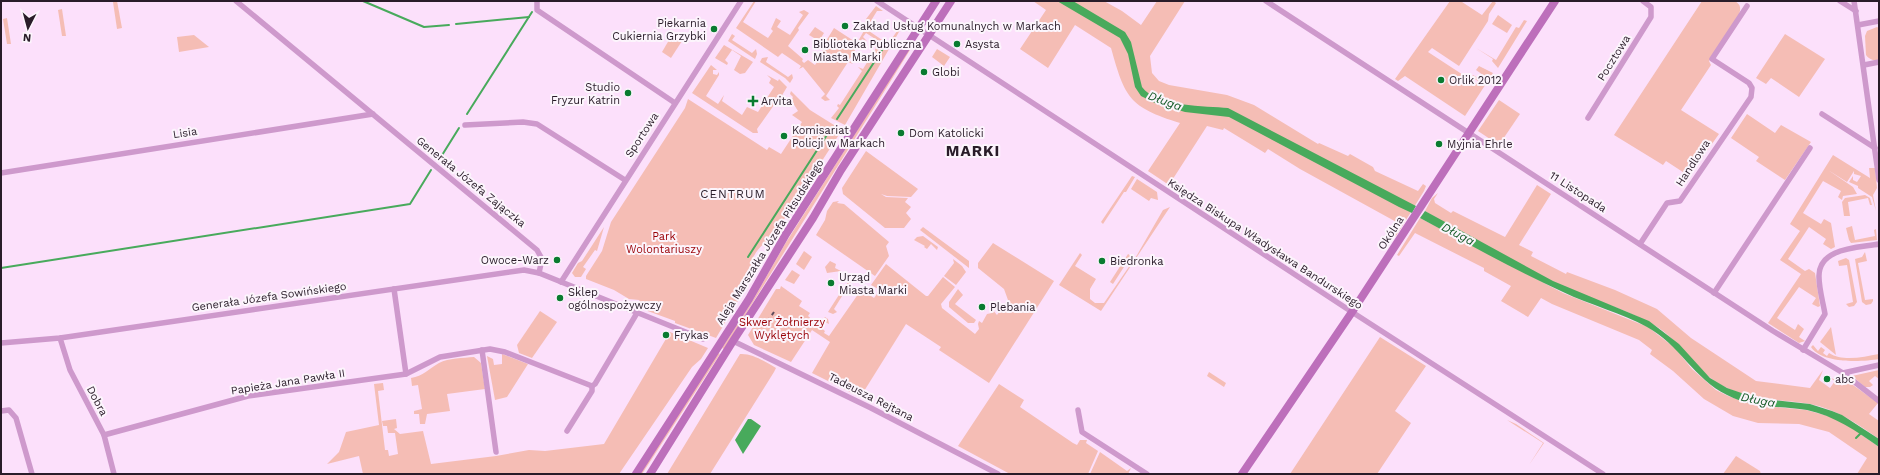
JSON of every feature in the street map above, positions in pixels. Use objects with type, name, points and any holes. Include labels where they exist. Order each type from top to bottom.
[{"type":"main road","name":"Aleja Marszałka Józefa Piłsudskiego","points":[[636,474],[745,306],[786,234],[936,1]]},
{"type":"main road","name":"Aleja Marszałka Józefa Piłsudskiego","points":[[650,474],[733,341],[951,1]]},
{"type":"main road","name":"Okólna","points":[[1242,474],[1412,222],[1468,133],[1555,1]]},
{"type":"street","name":"Generała Józefa Zajączka","points":[[236,1],[539,252],[542,260],[539,272]]},
{"type":"street","points":[[536,1],[537,10],[675,102]]},
{"type":"street","name":"Sportowa","points":[[561,282],[675,102],[742,1]]},
{"type":"street","name":"Księdza Biskupa Władysława Bandurskiego","points":[[877,1],[1352,312],[1603,474]]},
{"type":"street","name":"11 Listopada","points":[[1266,1],[1714,293],[1803,350],[1843,373],[1879,401]]},
{"type":"street","name":"Pocztowa","points":[[1588,118],[1651,17],[1651,7],[1643,1]]},
{"type":"street","points":[[1840,1],[1856,11]]},
{"type":"street","points":[[1854,1],[1879,180]]},
{"type":"street","name":"Handlowa","points":[[1640,244],[1667,203],[1680,201],[1751,97],[1753,92],[1749,84],[1712,58],[1747,6]]},
{"type":"street","points":[[1858,25],[1879,21]]},
{"type":"street","points":[[1864,64],[1879,62]]},
{"type":"street","name":"Lisia","points":[[1,173],[373,114]]},
{"type":"street","points":[[1822,114],[1875,148]]},
{"type":"street","points":[[465,125],[524,122],[537,124],[625,180]]},
{"type":"street","points":[[1714,293],[1810,148]]},
{"type":"street","points":[[1803,350],[1825,314],[1819,278],[1820,269],[1829,256],[1838,251],[1879,244]]},
{"type":"street","name":"Generała Józefa Sowińskiego","points":[[1,343],[60,338],[524,270],[539,272]]},
{"type":"street","points":[[539,272],[703,339]]},
{"type":"street","points":[[394,289],[406,374]]},
{"type":"street","points":[[567,431],[592,391],[591,386],[595,384],[637,313]]},
{"type":"street","name":"Dobra","points":[[60,338],[70,370],[104,435],[114,474]]},
{"type":"street","name":"Tadeusza Rejtana","points":[[733,341],[871,408],[998,474]]},
{"type":"street","name":"Papieża Jana Pawła II","points":[[104,435],[248,396],[406,374],[436,359],[482,350],[494,349],[505,352],[591,386]]},
{"type":"street","points":[[482,350],[496,452]]},
{"type":"street","points":[[1843,373],[1879,365]]},
{"type":"street","points":[[1,411],[9,410],[16,418],[32,474]]},
{"type":"street","points":[[1078,410],[1082,432],[1147,474]]},
{"type":"green space","points":[[117,1],[122,28],[117,29],[113,2]]},
{"type":"green space","points":[[754,1],[756,1],[743,22],[768,38],[773,31],[771,29],[776,18],[781,21],[777,27],[790,35],[803,15],[799,12],[804,10],[809,13],[798,28],[799,30],[788,46],[803,59],[802,61],[804,63],[808,60],[815,65],[823,54],[822,48],[816,46],[818,43],[823,46],[834,28],[857,43],[865,29],[866,19],[876,6],[883,11],[877,11],[866,29],[888,44],[902,24],[903,25],[845,125],[831,118],[839,108],[837,106],[838,104],[840,105],[862,71],[858,67],[863,69],[876,48],[872,44],[877,46],[880,42],[866,33],[863,37],[867,41],[862,39],[849,60],[853,64],[848,62],[826,96],[830,100],[825,101],[821,98],[825,94],[803,67],[799,69],[801,66],[782,53],[778,57],[736,28]]},
{"type":"green space","points":[[1033,1],[1104,1],[1122,11],[1141,25],[1157,1],[1185,1],[1150,56],[1152,73],[1159,81],[1169,85],[1227,95],[1254,105],[1318,144],[1319,143],[1348,156],[1350,154],[1373,167],[1375,171],[1418,191],[1423,184],[1426,186],[1424,191],[1396,236],[1390,240],[1400,224],[1300,169],[1268,149],[1265,153],[1224,128],[1223,130],[1207,126],[1169,185],[1148,171],[1180,123],[1150,112],[1139,105],[1132,98],[1121,79],[1111,48],[1075,25],[1048,68],[1020,49],[1046,10]]},
{"type":"green space","points":[[1450,1],[1462,1],[1482,15],[1493,1],[1496,3],[1489,14],[1488,21],[1459,66],[1432,48],[1428,52],[1477,84],[1479,82],[1472,77],[1473,75],[1480,79],[1483,75],[1476,70],[1479,66],[1493,73],[1465,116],[1405,76],[1398,81],[1395,79]]},
{"type":"green space","points":[[1702,1],[1735,1],[1739,5],[1740,10],[1739,15],[1709,61],[1711,65],[1681,110],[1719,134],[1689,176],[1666,161],[1663,165],[1614,135]]},
{"type":"green space","points":[[62,9],[66,36],[62,36],[58,10]]},
{"type":"green space","points":[[1498,15],[1512,25],[1507,33],[1492,24]]},
{"type":"green space","points":[[7,18],[11,44],[7,44],[3,19]]},
{"type":"green space","points":[[1524,20],[1527,21],[1498,68],[1492,61],[1493,59],[1476,48],[1496,60],[1516,27],[1519,28]]},
{"type":"green space","points":[[815,27],[824,33],[819,41],[809,35]]},
{"type":"green space","points":[[1877,27],[1879,28],[1879,61],[1875,61],[1866,55],[1865,36],[1867,31]]},
{"type":"green space","points":[[732,34],[735,36],[732,40],[752,53],[756,49],[757,54],[755,59],[728,41]]},
{"type":"green space","points":[[1785,34],[1825,59],[1799,97],[1771,78],[1766,84],[1756,78]]},
{"type":"green space","points":[[194,35],[209,47],[179,52],[177,37]]},
{"type":"green space","points":[[672,35],[682,41],[671,58],[662,52]]},
{"type":"green space","points":[[724,45],[753,62],[745,73],[740,74],[734,70],[741,56],[732,50],[725,60],[728,63],[727,65],[715,58]]},
{"type":"green space","points":[[909,49],[910,50],[724,349],[722,348],[753,300],[785,244]]},
{"type":"green space","points":[[937,49],[950,57],[944,66],[932,57]]},
{"type":"green space","points":[[768,57],[766,62],[788,77],[792,74],[793,78],[790,83],[785,78],[760,62],[762,58]]},
{"type":"green space","points":[[711,65],[717,70],[713,70],[713,74],[717,75],[719,72],[719,75],[706,96],[718,104],[724,95],[722,101],[742,115],[747,107],[758,112],[774,87],[769,83],[771,79],[767,75],[778,81],[779,79],[787,87],[781,97],[778,95],[777,96],[779,98],[757,129],[758,133],[753,133],[692,93]]},
{"type":"green space","name":"Park Wolontariuszy","points":[[791,91],[810,110],[842,130],[770,241],[761,246],[756,253],[751,263],[753,270],[745,289],[716,338],[645,310],[639,300],[629,299],[614,290],[586,279],[586,276],[602,251],[611,222],[685,108],[688,99],[767,150],[769,147],[781,154],[802,122],[792,115],[798,111],[791,100],[793,97],[790,94]]},
{"type":"green space","points":[[1499,100],[1520,114],[1499,145],[1478,131]]},
{"type":"green space","points":[[1747,114],[1775,133],[1781,125],[1811,142],[1785,180],[1756,161],[1759,157],[1731,138]]},
{"type":"green space","points":[[866,151],[918,189],[911,197],[887,196],[881,194],[886,197],[908,198],[905,202],[911,207],[906,213],[911,219],[904,228],[885,228],[843,194],[842,188]]},
{"type":"green space","points":[[1833,155],[1870,178],[1869,168],[1875,168],[1877,188],[1873,195],[1876,211],[1872,197],[1858,188],[1858,186],[1849,182],[1853,176],[1853,180],[1857,182],[1861,176],[1854,174],[1854,171],[1847,182],[1828,170],[1853,187],[1857,194],[1843,196],[1842,200],[1838,197],[1841,191],[1823,181],[1803,213],[1821,224],[1824,219],[1831,223],[1835,247],[1831,249],[1823,244],[1826,239],[1809,227],[1788,259],[1805,271],[1809,269],[1815,273],[1820,306],[1818,307],[1812,304],[1816,298],[1799,287],[1777,318],[1795,330],[1798,324],[1804,329],[1799,337],[1805,341],[1799,343],[1768,323],[1801,274],[1780,260],[1800,231],[1790,224]]},
{"type":"green space","points":[[1132,176],[1135,177],[1103,224],[1101,222]]},
{"type":"green space","points":[[1137,179],[1157,192],[1158,200],[1151,198],[1149,201],[1131,189]]},
{"type":"green space","points":[[1537,185],[1551,194],[1519,245],[1533,252],[1531,256],[1566,274],[1567,272],[1615,290],[1657,309],[1691,338],[1756,381],[1810,388],[1823,370],[1819,380],[1830,388],[1835,381],[1830,378],[1838,380],[1841,377],[1844,379],[1840,384],[1842,386],[1846,380],[1878,403],[1869,414],[1879,421],[1879,439],[1838,413],[1829,409],[1799,402],[1747,395],[1727,388],[1707,375],[1673,340],[1654,325],[1624,310],[1571,290],[1534,272],[1478,243],[1425,211],[1432,198],[1438,193],[1434,199],[1435,203],[1451,213],[1453,211],[1505,237]]},
{"type":"green space","points":[[1865,195],[1870,198],[1872,205],[1870,205],[1868,198],[1848,202],[1850,216],[1844,216],[1842,202],[1845,198]]},
{"type":"green space","points":[[839,201],[837,203],[844,204],[889,242],[886,246],[889,256],[875,276],[816,235],[825,220],[827,211],[833,202]]},
{"type":"green space","points":[[1170,207],[1101,311],[1059,285],[1080,253],[1082,255],[1075,266],[1096,279],[1090,289],[1090,299],[1095,303],[1104,303],[1137,255],[1163,210]]},
{"type":"green space","points":[[1420,218],[1563,293],[1648,327],[1675,348],[1692,369],[1716,390],[1728,396],[1754,405],[1806,410],[1839,419],[1879,447],[1879,473],[1857,474],[1867,458],[1829,432],[1799,424],[1758,423],[1733,416],[1704,399],[1673,371],[1650,354],[1652,350],[1639,340],[1541,298],[1528,317],[1501,301],[1511,286],[1484,271],[1484,268],[1415,233],[1399,256],[1397,255]]},
{"type":"green space","points":[[1852,226],[1855,240],[1875,236],[1874,230],[1876,229],[1877,240],[1851,243],[1846,228]]},
{"type":"green space","points":[[604,227],[597,251],[595,250],[583,267],[586,269],[581,277],[575,277],[572,273],[578,263],[582,261]]},
{"type":"green space","points":[[923,227],[969,261],[969,268],[920,230]]},
{"type":"green space","points":[[923,236],[938,247],[937,250],[931,244],[927,249],[924,247],[925,246],[914,240],[917,237]]},
{"type":"green space","name":"Skwer Żołnierzy Wyklętych","points":[[993,243],[1054,281],[989,383],[939,350],[941,347],[906,324],[861,396],[862,398],[812,373],[830,342],[812,330],[791,362],[754,345],[748,335],[776,289],[780,289],[781,286],[802,301],[799,306],[810,313],[808,316],[815,322],[821,323],[825,317],[828,319],[829,324],[825,322],[821,328],[825,331],[824,333],[829,336],[861,290],[863,291],[867,286],[871,289],[868,294],[874,298],[880,290],[871,285],[886,264],[926,296],[928,296],[943,277],[955,287],[941,304],[942,308],[975,334],[979,329],[979,321],[982,323],[987,314],[992,313],[991,308],[997,315],[1008,300],[1004,289],[978,268],[978,263]]},
{"type":"green space","points":[[804,251],[812,257],[804,270],[796,264]]},
{"type":"green space","points":[[1865,252],[1867,261],[1858,263],[1865,300],[1873,299],[1871,304],[1866,305],[1862,302],[1855,259],[1862,257]]},
{"type":"green space","points":[[1128,254],[1131,256],[1113,284],[1110,282]]},
{"type":"green space","points":[[1846,258],[1849,260],[1857,302],[1854,306],[1849,307],[1846,304],[1853,302],[1847,265],[1839,266],[1838,261]]},
{"type":"green space","points":[[953,259],[962,266],[966,272],[956,285],[944,276],[954,263]]},
{"type":"green space","points":[[830,261],[836,264],[835,268],[841,271],[827,273],[825,267]]},
{"type":"green space","points":[[792,270],[800,275],[794,284],[785,280]]},
{"type":"green space","points":[[855,277],[857,278],[857,282],[852,280],[834,309],[837,312],[833,314],[828,312],[844,287],[851,278],[853,280]]},
{"type":"green space","points":[[958,289],[963,295],[955,304],[976,320],[974,323],[968,323],[949,307],[949,302]]},
{"type":"green space","points":[[540,311],[557,322],[532,358],[519,353],[517,345]]},
{"type":"green space","points":[[1831,327],[1836,355],[1820,342]]},
{"type":"green space","points":[[670,332],[708,348],[701,359],[692,367],[619,474],[363,474],[359,456],[327,464],[339,452],[346,432],[379,425],[374,384],[383,383],[384,390],[378,391],[385,450],[388,450],[389,456],[398,454],[395,433],[388,433],[387,426],[383,426],[382,421],[396,419],[397,428],[394,429],[400,434],[423,431],[431,464],[496,456],[529,450],[545,451],[604,444]]},
{"type":"green space","points":[[1380,337],[1426,366],[1395,411],[1411,423],[1377,474],[1290,474]]},
{"type":"green space","points":[[1813,345],[1818,351],[1821,347],[1825,350],[1823,353],[1827,356],[1829,353],[1835,356],[1853,358],[1879,354],[1879,359],[1853,361],[1833,359],[1816,353],[1811,347]]},
{"type":"green space","points":[[718,353],[720,354],[642,474],[640,474]]},
{"type":"green space","points":[[502,354],[528,364],[507,397],[495,400],[487,356],[493,359],[494,365],[502,364]]},
{"type":"green space","points":[[740,354],[754,356],[776,368],[710,474],[667,474]]},
{"type":"green space","points":[[474,357],[481,363],[485,389],[447,394],[450,411],[427,414],[425,424],[420,424],[419,414],[414,414],[414,411],[422,409],[418,385],[412,386],[411,378],[422,374],[443,361],[456,358]]},
{"type":"green space","points":[[1879,370],[1879,379],[1875,376],[1869,381],[1873,385],[1870,387],[1865,387],[1852,376]]},
{"type":"green space","points":[[1209,372],[1226,383],[1224,387],[1207,376]]},
{"type":"green space","points":[[999,384],[1024,400],[1020,407],[1073,443],[1077,445],[1080,440],[1087,440],[1086,443],[1098,451],[1088,474],[1010,474],[958,446]]},
{"type":"green space","points":[[1507,420],[1516,424],[1544,443],[1529,465],[1543,443]]},
{"type":"green space","points":[[1100,452],[1127,471],[1131,468],[1128,474],[1090,474]]},
{"type":"green space","points":[[1736,456],[1760,471],[1761,474],[1723,474]]},
{"type":"water","name":"Długa","points":[[1057,1],[1073,1],[1125,32],[1131,42],[1142,87],[1149,94],[1170,102],[1195,106],[1228,108],[1416,206],[1412,213],[1229,117],[1185,112],[1155,103],[1141,96],[1135,87],[1128,54],[1120,38]]},
{"type":"water","name":"Długa","points":[[1425,211],[1553,281],[1649,321],[1679,344],[1710,378],[1727,388],[1756,398],[1810,404],[1832,411],[1842,415],[1879,439],[1879,447],[1862,435],[1827,416],[1807,410],[1766,406],[1746,402],[1727,395],[1705,380],[1678,352],[1658,334],[1647,327],[1627,317],[1573,297],[1509,266],[1420,218]]},
{"type":"water","points":[[748,419],[751,419],[761,426],[743,454],[735,440]]},
{"type":"waterway","points":[[363,1],[424,27],[449,25]]},
{"type":"waterway","points":[[467,114],[532,12]]},
{"type":"waterway","points":[[456,24],[529,17]]},
{"type":"waterway","points":[[837,119],[886,44]]},
{"type":"waterway","points":[[748,257],[832,127]]},
{"type":"waterway","points":[[439,160],[459,128]]},
{"type":"waterway","points":[[1,268],[410,204],[431,170]]},
{"type":"waterway","points":[[1856,438],[1861,433]]},
{"type":"railway","points":[[765,325],[774,312]]},
{"type":"place","name":"Zakład Usług Komunalnych w Markach","points":[[845,26]]},
{"type":"place","name":"Piekarnia Cukiernia Grzybki","points":[[714,29]]},
{"type":"place","name":"Asysta","points":[[957,44]]},
{"type":"place","name":"Biblioteka Publiczna Miasta Marki","points":[[805,50]]},
{"type":"place","name":"Globi","points":[[924,72]]},
{"type":"place","name":"Orlik 2012","points":[[1441,80]]},
{"type":"place","name":"Studio Fryzur Katrin","points":[[628,93]]},
{"type":"place","name":"Arvita","points":[[753,101]]},
{"type":"place","name":"Dom Katolicki","points":[[901,133]]},
{"type":"place","name":"Komisariat Policji w Markach","points":[[784,136]]},
{"type":"place","name":"Myjnia Ehrle","points":[[1439,144]]},
{"type":"place","name":"Owoce-Warz","points":[[557,260]]},
{"type":"place","name":"Biedronka","points":[[1102,261]]},
{"type":"place","name":"Urząd Miasta Marki","points":[[831,283]]},
{"type":"place","name":"Sklep ogólnospożywczy","points":[[560,298]]},
{"type":"place","name":"Plebania","points":[[982,307]]},
{"type":"place","name":"Frykas","points":[[666,335]]},
{"type":"place","name":"abc","points":[[1827,379]]},
{"type":"district","name":"MARKI","points":[[973,151]]},
{"type":"district","name":"CENTRUM","points":[[733,194]]}]
